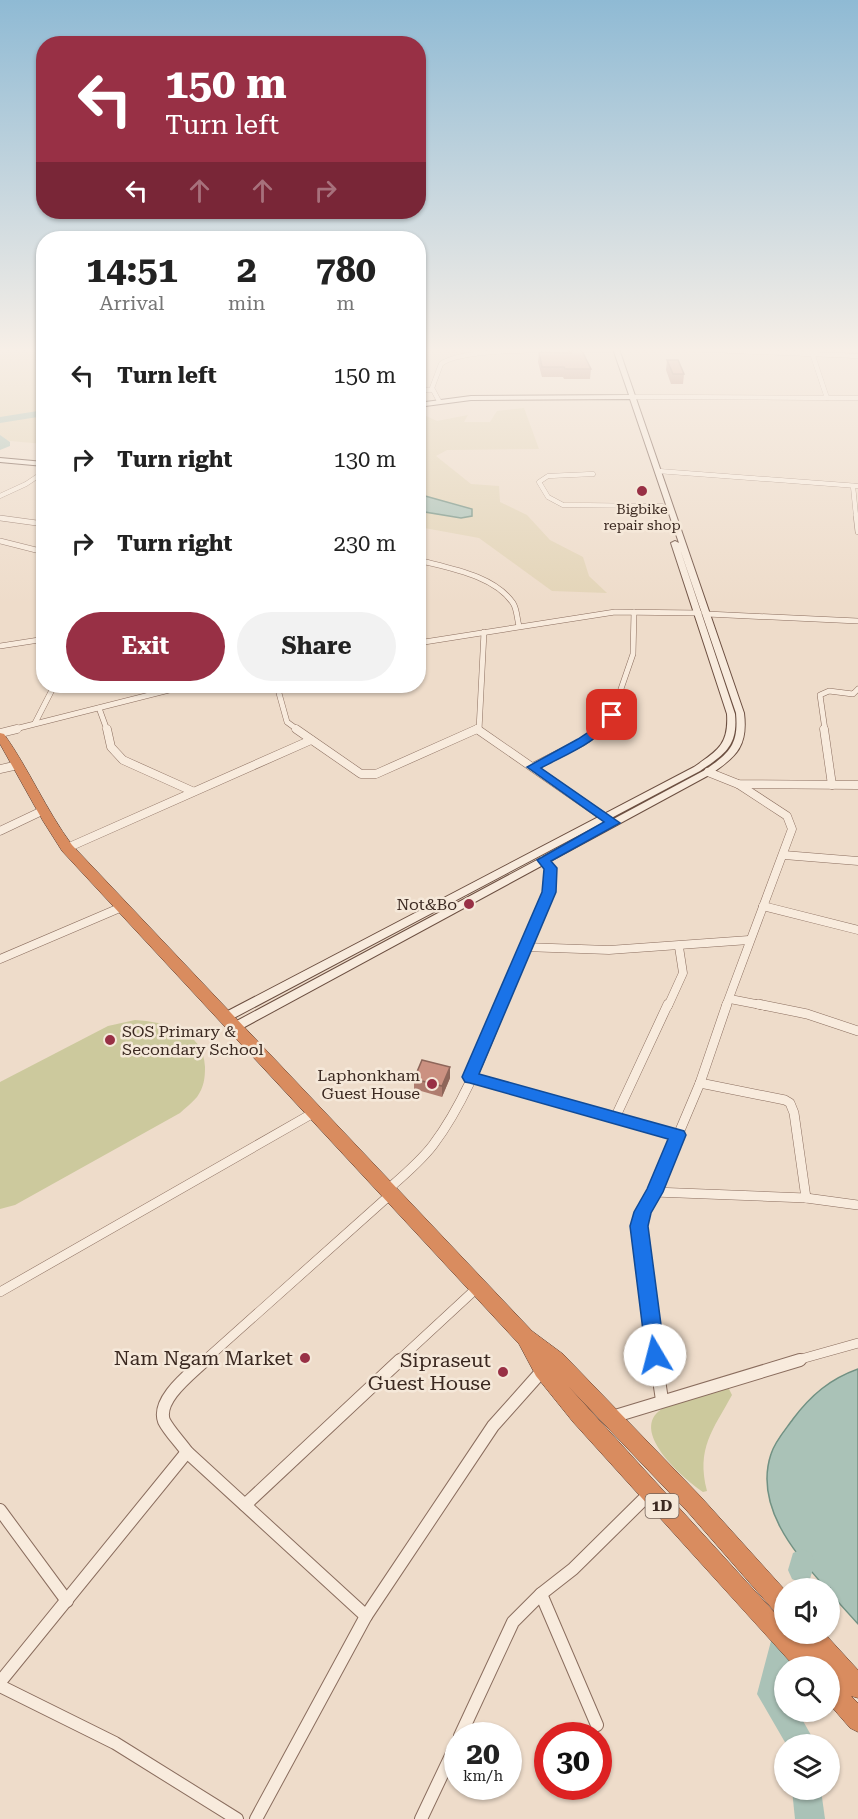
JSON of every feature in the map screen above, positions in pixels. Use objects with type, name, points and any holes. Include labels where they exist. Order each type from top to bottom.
[{"type":"highway","name":"1D","points":[[0,735],[42,811],[67,848],[525,1337],[556,1360],[694,1504],[774,1594]]},
{"type":"highway","name":"1D","points":[[525,1337],[543,1370],[650,1493],[800,1656]]},
{"type":"highway","points":[[819,1644],[858,1687]]},
{"type":"highway","points":[[840,1700],[858,1720]]},
{"type":"street","points":[[230,1022],[543,860],[696,769],[720,753],[730,743],[733,729],[731,714],[703,614],[641,434]]},
{"type":"street","points":[[0,460],[36,463]]},
{"type":"street","points":[[654,471],[855,486],[858,532]]},
{"type":"street","points":[[230,1022],[609,820],[708,772],[729,757],[739,744],[743,729],[740,713],[662,506],[654,471]]},
{"type":"street","points":[[593,474],[548,476],[539,482],[543,493],[549,500],[563,505],[662,506]]},
{"type":"street","points":[[0,496],[36,477]]},
{"type":"street","points":[[0,518],[36,523]]},
{"type":"street","points":[[0,541],[36,550]]},
{"type":"street","points":[[426,562],[466,574],[494,586],[511,600],[519,626]]},
{"type":"street","points":[[426,642],[615,612],[858,621]]},
{"type":"street","points":[[532,767],[582,742],[603,727],[612,715],[633,654],[634,612]]},
{"type":"street","points":[[477,729],[484,632]]},
{"type":"street","points":[[0,646],[36,640]]},
{"type":"street","points":[[832,785],[820,694],[829,692],[853,694],[858,689]]},
{"type":"street","points":[[35,723],[50,693]]},
{"type":"street","points":[[0,735],[35,723],[158,693]]},
{"type":"street","points":[[279,693],[287,722],[367,776],[477,729]]},
{"type":"street","points":[[99,708],[106,717],[111,749],[119,759],[192,791]]},
{"type":"street","points":[[477,729],[609,820]]},
{"type":"street","points":[[67,848],[311,740]]},
{"type":"street","points":[[0,770],[18,765]]},
{"type":"street","points":[[662,1400],[639,1241],[642,1212],[654,1192],[700,1083],[749,940],[784,855],[792,829],[788,816],[738,784],[708,772]]},
{"type":"street","points":[[738,784],[858,785]]},
{"type":"street","points":[[0,831],[42,811]]},
{"type":"street","points":[[784,855],[858,861]]},
{"type":"street","points":[[366,1616],[187,1452],[164,1420],[163,1408],[174,1389],[389,1192],[437,1139],[470,1077],[549,892],[550,868],[543,860]]},
{"type":"street","points":[[763,906],[858,930]]},
{"type":"street","points":[[0,959],[122,907]]},
{"type":"street","points":[[525,947],[566,952],[679,947],[749,940]]},
{"type":"street","points":[[615,1118],[683,973],[679,947]]},
{"type":"street","points":[[730,999],[807,1014],[858,1031]]},
{"type":"street","points":[[470,1077],[678,1135]]},
{"type":"street","points":[[700,1083],[785,1100],[790,1103],[794,1113],[806,1198]]},
{"type":"street","points":[[0,1292],[315,1112]]},
{"type":"street","points":[[654,1192],[806,1198],[858,1205]]},
{"type":"street","points":[[245,1505],[478,1287]]},
{"type":"street","points":[[611,1418],[662,1400],[858,1344]]},
{"type":"street","points":[[256,1819],[366,1616],[493,1426],[543,1370]]},
{"type":"street","points":[[187,1452],[0,1684],[115,1743],[237,1819]]},
{"type":"street","points":[[467,1722],[513,1622],[541,1594],[573,1569],[650,1493]]},
{"type":"street","points":[[0,1509],[67,1601]]},
{"type":"street","points":[[541,1594],[596,1722]]},
{"type":"street","points":[[421,1819],[444,1771]]},
{"type":"shaded area","points":[[0,434],[36,434],[36,443],[0,440]]},
{"type":"shaded area","points":[[426,434],[533,434],[539,449],[447,450],[436,456],[471,484],[499,486],[500,502],[527,515],[550,540],[583,557],[589,576],[607,593],[552,591],[479,538],[426,528]]},
{"type":"shaded area","points":[[426,496],[472,509],[472,516],[461,518],[426,512]]},
{"type":"shaded area","points":[[135,1020],[170,1026],[190,1036],[198,1044],[203,1054],[205,1067],[204,1082],[197,1097],[180,1113],[15,1205],[0,1209],[0,1082],[108,1026]]},
{"type":"shaded area","points":[[858,1369],[858,1624],[840,1604],[840,1578],[818,1578],[790,1544],[772,1510],[767,1473],[775,1444],[800,1410],[814,1395]]},
{"type":"shaded area","points":[[721,1389],[729,1389],[732,1395],[708,1440],[704,1463],[707,1491],[703,1492],[685,1478],[664,1456],[656,1444],[652,1432],[652,1421],[665,1407]]},
{"type":"building","points":[[422,1060],[450,1067],[442,1086],[414,1079]]},
{"type":"waterway","points":[[0,438],[7,444],[0,447]]},
{"type":"waterway","points":[[801,1570],[802,1562]]},
{"type":"waterway","points":[[781,1651],[771,1694],[796,1734]]},
{"type":"waterway","points":[[808,1800],[810,1819]]},
{"type":"place","name":"Bigbike repair shop","points":[[642,491]]},
{"type":"place","name":"Not&Bo","points":[[469,904]]},
{"type":"place","name":"SOS Primary & Secondary School","points":[[110,1040]]},
{"type":"place","name":"Laphonkham Guest House","points":[[432,1084]]},
{"type":"place","name":"Nam Ngam Market","points":[[305,1358]]},
{"type":"place","name":"Sipraseut Guest House","points":[[503,1372]]},
{"type":"route","points":[[612,715],[603,727],[582,742],[532,767],[613,823],[543,860],[550,868],[549,892],[470,1077],[678,1135],[654,1192],[642,1212],[639,1226],[639,1241],[655,1355]]}]
